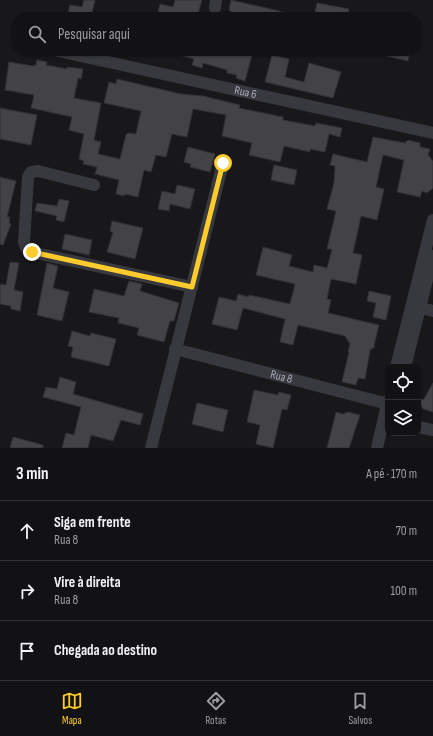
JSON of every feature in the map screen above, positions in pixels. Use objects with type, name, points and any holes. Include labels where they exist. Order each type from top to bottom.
[{"type":"street","name":"Rua 6","points":[[81,56],[433,133]]},
{"type":"street","points":[[151,448],[223,163]]},
{"type":"street","points":[[94,185],[38,171],[32,172],[28,177],[24,242],[26,248],[32,252],[192,287]]},
{"type":"street","points":[[406,364],[433,220]]},
{"type":"street","points":[[397,364],[433,256]]},
{"type":"street","points":[[416,307],[433,311]]},
{"type":"street","name":"Rua 8","points":[[175,349],[385,402]]},
{"type":"street","points":[[377,448],[385,422]]},
{"type":"street","points":[[421,427],[433,430]]},
{"type":"street","points":[[385,448],[387,436]]},
{"type":"building","points":[[84,0],[95,0],[92,12],[68,12],[70,5],[82,7]]},
{"type":"building","points":[[175,0],[202,0],[198,12],[158,12],[160,4],[173,7]]},
{"type":"building","points":[[231,0],[284,12],[231,12],[229,10]]},
{"type":"building","points":[[317,3],[349,9],[348,12],[315,12]]},
{"type":"building","points":[[183,56],[252,56],[245,81],[236,78],[237,75],[227,73],[227,70],[203,63],[202,68],[192,65],[194,59]]},
{"type":"building","points":[[272,56],[289,59],[285,77],[304,82],[309,63],[341,72],[333,98],[265,82]]},
{"type":"building","points":[[386,56],[409,56],[408,61]]},
{"type":"building","points":[[37,60],[47,62],[46,65],[67,69],[67,67],[83,69],[81,79],[78,78],[74,98],[101,103],[94,140],[101,142],[98,154],[120,159],[126,135],[128,133],[136,134],[141,111],[104,103],[109,82],[116,84],[117,79],[181,94],[203,96],[240,105],[239,108],[283,117],[283,120],[315,126],[316,123],[342,128],[340,137],[329,134],[325,152],[310,149],[310,152],[284,146],[280,162],[249,155],[252,143],[222,136],[226,115],[193,109],[187,137],[172,134],[166,157],[156,155],[151,172],[144,170],[138,197],[125,194],[124,196],[116,194],[119,180],[95,174],[97,167],[83,164],[84,161],[79,159],[84,134],[69,130],[72,117],[31,108],[34,95],[5,90],[9,62],[33,66],[36,65]]},
{"type":"building","points":[[0,108],[37,115],[31,145],[0,139]]},
{"type":"building","points":[[373,137],[405,143],[408,140],[420,143],[420,147],[430,149],[428,155],[433,161],[433,188],[427,193],[422,191],[420,197],[397,192],[404,160],[383,155],[376,187],[384,189],[377,220],[361,216],[353,253],[362,255],[356,284],[331,279],[327,299],[331,300],[328,313],[379,325],[374,345],[375,347],[370,350],[365,379],[358,378],[356,385],[342,382],[350,344],[345,336],[298,325],[293,345],[280,342],[285,319],[243,308],[237,330],[212,324],[219,297],[236,301],[238,294],[248,297],[249,295],[290,304],[295,284],[256,275],[263,247],[292,255],[289,266],[313,272],[314,265],[327,268],[332,249],[327,249],[336,211],[327,209],[334,183],[335,166],[330,165],[333,154],[367,162]]},
{"type":"building","points":[[188,147],[215,154],[210,172],[190,167],[191,164],[184,162]]},
{"type":"building","points":[[274,165],[297,170],[294,185],[271,180]]},
{"type":"building","points":[[0,177],[16,181],[7,217],[10,217],[9,223],[11,224],[3,245],[0,244]]},
{"type":"building","points":[[177,185],[195,189],[190,209],[170,204],[169,211],[158,209],[162,191],[175,194]]},
{"type":"building","points":[[59,199],[69,201],[64,222],[56,220],[57,216],[35,211],[37,203],[57,206]]},
{"type":"building","points":[[112,221],[143,228],[135,259],[107,252],[113,232],[110,231]]},
{"type":"building","points":[[65,234],[92,240],[89,255],[62,249]]},
{"type":"building","points":[[10,262],[19,263],[14,290],[23,292],[20,311],[11,309],[11,306],[0,304],[0,284],[6,285]]},
{"type":"building","points":[[47,263],[58,266],[53,288],[69,292],[62,321],[37,315]]},
{"type":"building","points":[[129,281],[142,284],[140,291],[179,303],[174,321],[170,321],[164,342],[137,335],[139,328],[118,323],[119,318],[89,312],[94,289],[124,296]]},
{"type":"building","points":[[369,291],[391,296],[386,320],[373,317],[376,303],[367,301]]},
{"type":"building","points":[[72,331],[90,336],[91,333],[116,339],[109,366],[71,357],[73,347],[68,346]]},
{"type":"building","points":[[60,377],[76,382],[73,394],[143,414],[140,425],[121,420],[113,441],[91,435],[88,448],[62,448],[66,433],[74,435],[81,407],[43,397],[46,387],[57,389]]},
{"type":"building","points":[[433,383],[433,412],[423,409],[421,406],[421,400],[424,399]]},
{"type":"building","points":[[254,390],[278,395],[279,392],[291,395],[287,410],[282,409],[273,448],[256,444],[260,425],[247,422]]},
{"type":"building","points":[[197,403],[228,410],[223,432],[192,424]]},
{"type":"building","points":[[336,412],[343,414],[348,412],[360,415],[349,448],[327,448]]},
{"type":"building","points":[[13,437],[43,445],[43,448],[10,448]]},
{"type":"route","points":[[32,252],[192,287],[223,163]]}]
